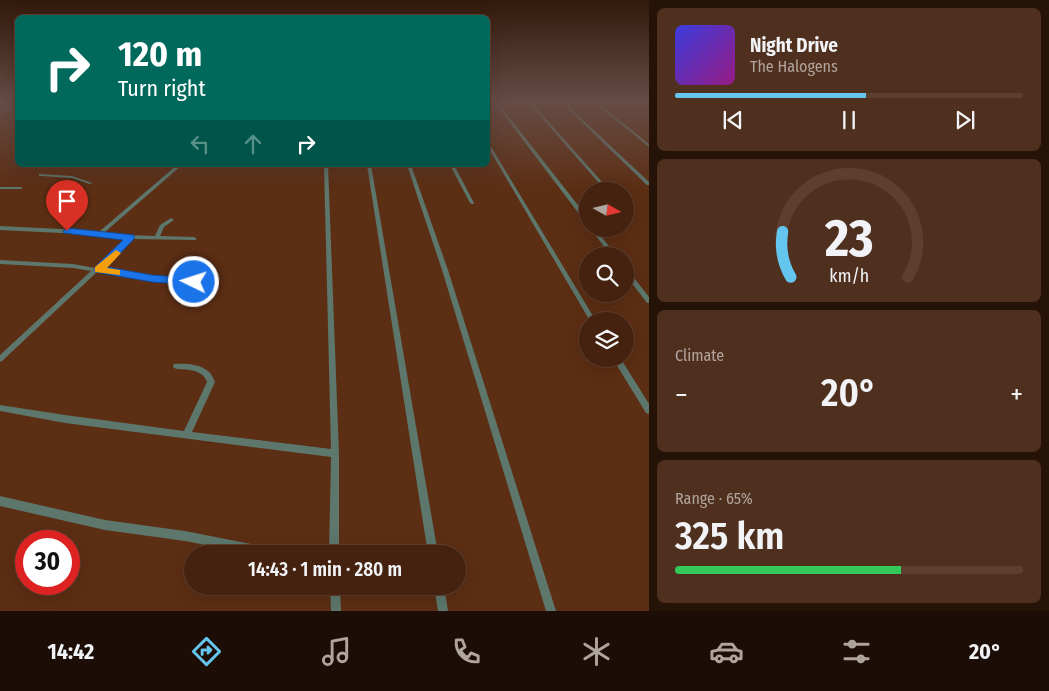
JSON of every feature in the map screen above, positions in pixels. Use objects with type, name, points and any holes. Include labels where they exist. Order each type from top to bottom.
[{"type":"street","points":[[518,132],[579,210]]},
{"type":"street","points":[[555,132],[600,182]]},
{"type":"street","points":[[593,132],[649,184]]},
{"type":"street","points":[[631,132],[649,146]]},
{"type":"street","points":[[490,148],[588,312]]},
{"type":"street","points":[[101,234],[178,167]]},
{"type":"street","points":[[326,167],[335,454],[334,545]]},
{"type":"street","points":[[369,167],[432,545]]},
{"type":"street","points":[[410,167],[445,270],[551,611]]},
{"type":"street","points":[[453,167],[472,203]]},
{"type":"street","points":[[41,175],[72,177],[90,183]]},
{"type":"street","points":[[0,188],[21,188]]},
{"type":"street","points":[[157,237],[162,226],[171,220]]},
{"type":"street","points":[[0,228],[131,237],[194,239]]},
{"type":"street","points":[[0,359],[98,270],[131,237]]},
{"type":"street","points":[[0,262],[98,270],[152,279],[210,283]]},
{"type":"street","points":[[634,282],[649,302]]},
{"type":"street","points":[[177,366],[204,370],[210,374],[212,382],[186,435]]},
{"type":"street","points":[[622,367],[649,410]]},
{"type":"street","points":[[0,408],[64,420],[335,454]]},
{"type":"street","points":[[0,501],[105,525],[185,536],[231,545]]},
{"type":"street","points":[[335,595],[336,611]]},
{"type":"street","points":[[440,595],[443,611]]},
{"type":"slow traffic","points":[[116,253],[98,270],[116,273]]},
{"type":"route","points":[[67,231],[131,237],[98,270],[152,279],[194,282]]}]
